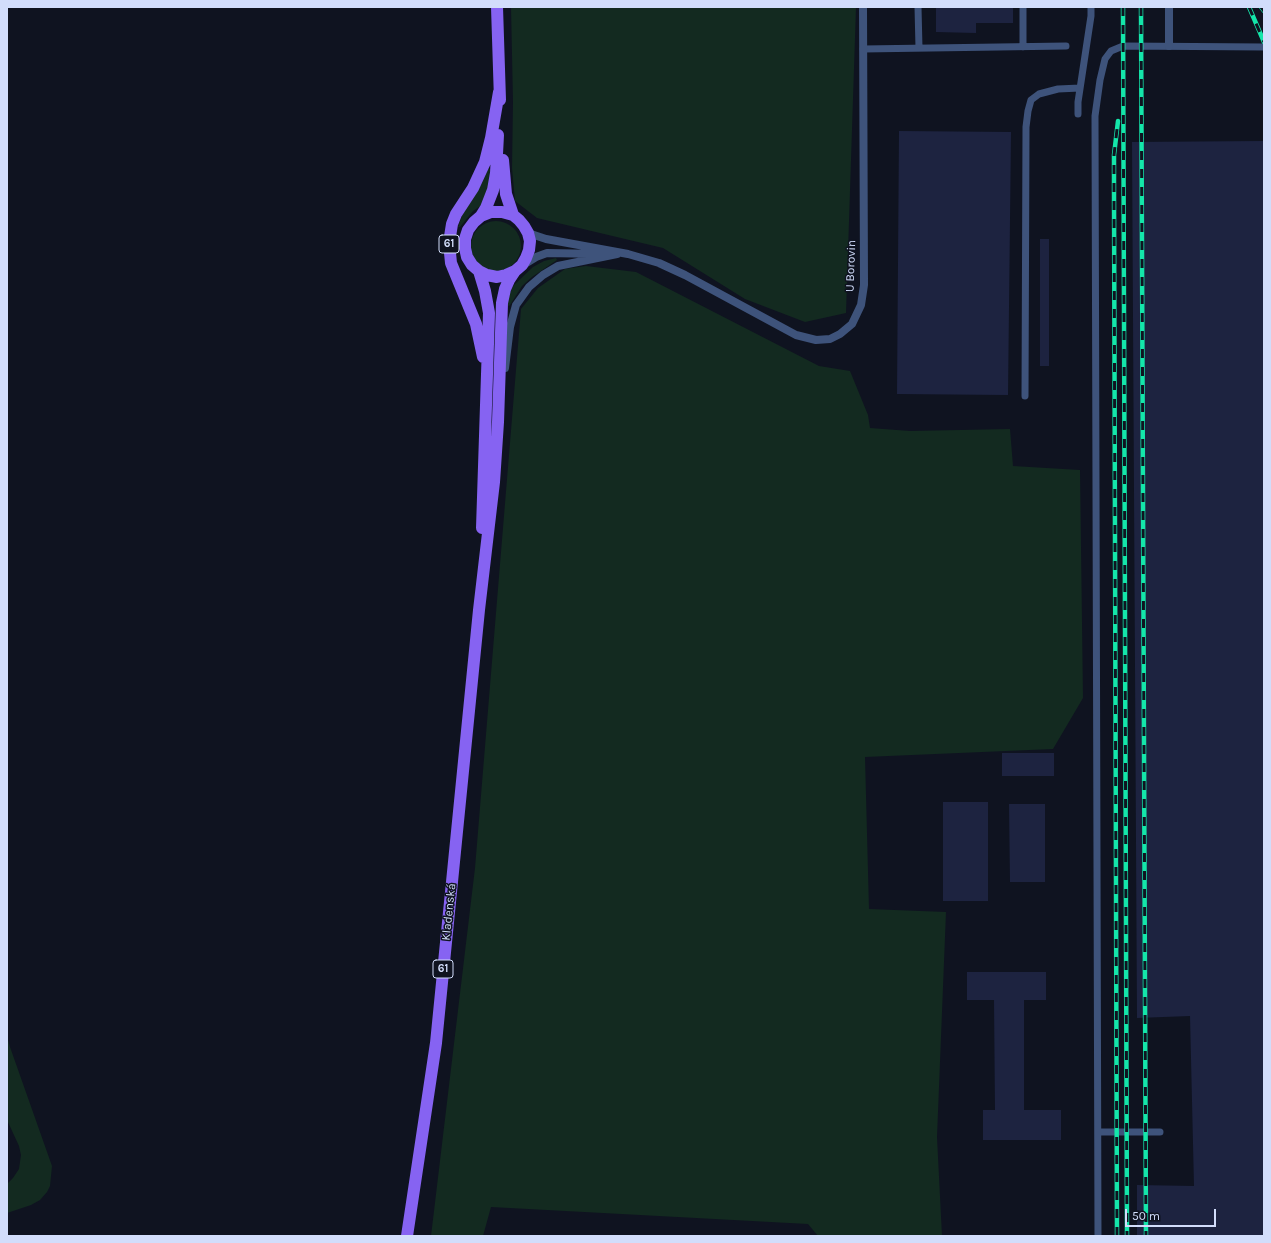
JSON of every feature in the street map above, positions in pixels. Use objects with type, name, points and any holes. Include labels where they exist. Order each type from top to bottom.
[{"type":"main road","name":"61","points":[[480,610],[494,482],[498,422],[502,303],[505,289],[526,258],[530,241],[524,226],[512,215],[506,194],[499,92],[497,7]]},
{"type":"main road","name":"61","points":[[480,610],[489,314],[486,291],[479,271],[472,265],[467,257],[465,248],[468,230],[481,216],[490,199],[495,182],[499,92]]},
{"type":"main road","name":"61","points":[[486,401],[483,357],[476,324],[451,263],[449,243],[452,224],[456,214],[473,188],[485,162],[499,92]]},
{"type":"main road","points":[[481,216],[491,212],[502,212],[512,215]]},
{"type":"main road","points":[[479,271],[487,275],[497,276],[506,275],[518,268]]},
{"type":"main road","name":"Kladenská","points":[[407,1236],[436,1043],[480,610]]},
{"type":"street","name":"U Borovin","points":[[628,254],[659,263],[685,275],[796,335],[816,340],[830,339],[840,334],[852,324],[861,305],[864,285],[862,7]]},
{"type":"street","points":[[1169,7],[1169,46]]},
{"type":"street","points":[[528,233],[546,239],[628,254]]},
{"type":"street","points":[[518,268],[536,257],[547,253],[628,254]]},
{"type":"street","points":[[498,422],[510,327],[516,305],[529,287],[543,275],[558,266],[617,254]]},
{"type":"lane","points":[[918,7],[919,48]]},
{"type":"lane","points":[[1023,7],[1023,47]]},
{"type":"lane","points":[[1078,114],[1080,88],[1092,16],[1091,7]]},
{"type":"lane","points":[[863,49],[1066,46]]},
{"type":"lane","points":[[1098,1236],[1095,116],[1100,80],[1105,59],[1111,51],[1123,46],[1264,47]]},
{"type":"lane","points":[[1025,396],[1026,127],[1028,112],[1032,100],[1039,94],[1058,89],[1080,88]]},
{"type":"lane","points":[[1098,1132],[1160,1132]]},
{"type":"green space","points":[[511,7],[856,7],[846,313],[805,322],[745,299],[663,248],[537,218],[515,201],[512,168],[513,102]]},
{"type":"green space","points":[[488,169],[491,169],[487,196],[482,205],[473,211],[460,227],[458,227],[463,213],[481,185]]},
{"type":"green space","points":[[496,221],[506,223],[514,228],[519,236],[521,246],[519,256],[514,264],[506,269],[496,271],[486,269],[478,264],[473,256],[471,246],[473,236],[478,228],[486,223]]},
{"type":"green space","points":[[556,258],[557,260],[532,277],[522,286],[510,305],[507,305],[510,292],[514,285],[533,267],[544,261]]},
{"type":"green space","points":[[586,266],[636,272],[819,366],[850,371],[868,415],[870,428],[910,431],[1010,429],[1013,466],[1080,470],[1083,698],[1053,749],[865,757],[869,909],[946,912],[937,1137],[942,1236],[818,1236],[808,1224],[491,1207],[483,1236],[431,1236],[475,868],[521,309],[538,288],[565,269]]},
{"type":"green space","points":[[7,1036],[52,1166],[50,1186],[40,1200],[31,1205],[7,1213],[7,1184],[19,1169],[21,1155],[19,1146],[7,1120]]},
{"type":"building","points":[[936,7],[1013,7],[1013,23],[976,23],[976,33],[936,32]]},
{"type":"building","points":[[899,131],[1011,132],[1008,395],[897,394]]},
{"type":"building","points":[[1264,141],[1264,1236],[1137,1236],[1137,1185],[1194,1186],[1190,1016],[1137,1018],[1132,142]]},
{"type":"building","points":[[1040,239],[1049,239],[1049,366],[1040,366]]},
{"type":"building","points":[[1002,753],[1054,753],[1054,776],[1002,776]]},
{"type":"building","points":[[943,802],[988,802],[988,901],[943,901]]},
{"type":"building","points":[[1009,804],[1045,804],[1045,882],[1010,882]]},
{"type":"building","points":[[967,972],[1046,972],[1046,1000],[1024,1000],[1024,1110],[1061,1110],[1061,1140],[983,1140],[983,1110],[995,1110],[994,1000],[967,1000]]},
{"type":"railway","points":[[1123,7],[1127,1236]]},
{"type":"railway","points":[[1141,7],[1146,1236]]},
{"type":"railway","points":[[1249,7],[1264,42]]},
{"type":"railway","points":[[1261,7],[1264,11]]},
{"type":"railway","points":[[1117,1236],[1114,155],[1118,121]]}]
